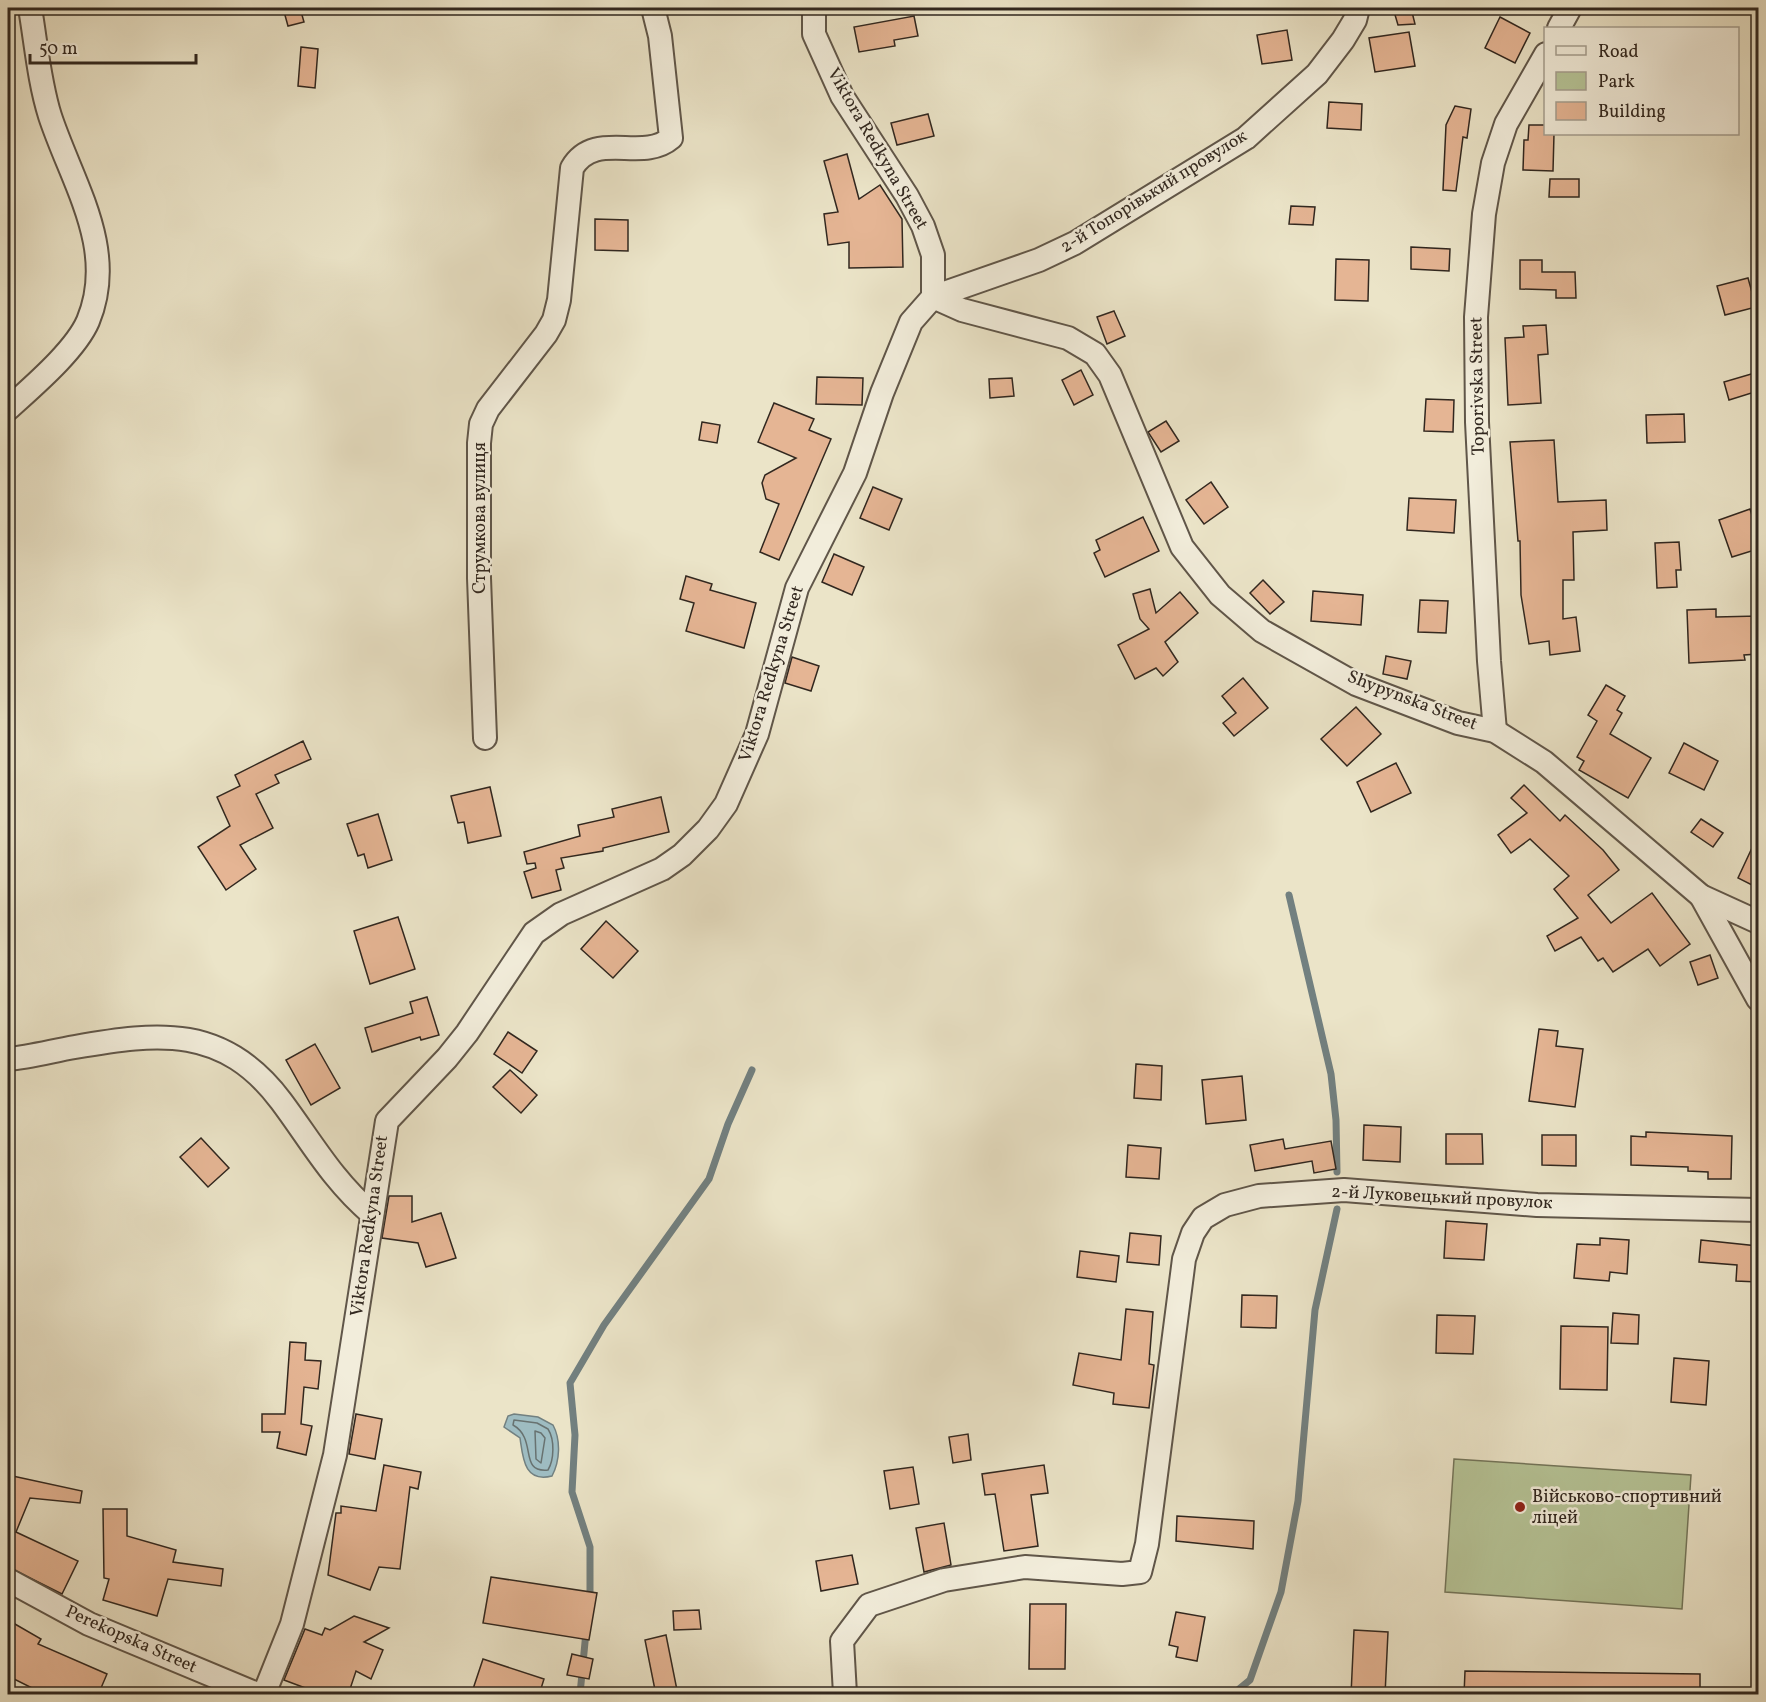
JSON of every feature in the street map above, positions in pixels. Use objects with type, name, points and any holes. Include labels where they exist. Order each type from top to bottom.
[{"type":"street","points":[[8,409],[69,348],[87,324],[97,296],[100,273],[87,207],[50,115],[30,8]]},
{"type":"street","name":"Струмкова вулиця","points":[[485,738],[479,578],[478,443],[481,424],[489,409],[554,320],[559,300],[572,168],[579,156],[592,149],[662,146],[671,138],[660,36],[653,8]]},
{"type":"street","points":[[800,8],[814,34]]},
{"type":"street","name":"Viktora Redkyna Street","points":[[264,1695],[292,1624],[335,1455],[387,1121],[454,1050],[534,933],[561,914],[662,868],[682,855],[708,829],[726,804],[757,734],[797,588],[855,472],[882,393],[911,322],[933,297],[933,255],[923,226],[907,196],[842,96],[814,34],[814,8]]},
{"type":"street","name":"2-й Топорівький провулок","points":[[933,297],[1039,260],[1075,243],[1246,138],[1317,74],[1343,40],[1355,20],[1358,8]]},
{"type":"street","points":[[1560,27],[1570,8]]},
{"type":"street","name":"Toporivska Street","points":[[1495,731],[1489,661],[1477,422],[1476,316],[1484,214],[1492,163],[1506,124],[1544,56]]},
{"type":"street","name":"Shypynska Street","points":[[933,297],[962,310],[1068,338],[1095,354],[1110,375],[1182,547],[1220,595],[1262,631],[1356,684],[1458,723],[1495,731],[1544,762],[1701,896],[1758,922]]},
{"type":"street","points":[[1701,896],[1758,999]]},
{"type":"street","points":[[8,1059],[104,1042],[149,1038],[200,1040],[216,1046],[259,1074],[280,1100],[334,1178],[372,1214]]},
{"type":"street","name":"2-й Луковецький провулок","points":[[845,1695],[842,1641],[869,1605],[944,1580],[1025,1567],[1122,1574],[1140,1572],[1147,1544],[1184,1259],[1193,1233],[1203,1218],[1225,1205],[1259,1196],[1344,1190],[1537,1205],[1758,1210]]},
{"type":"street","name":"Perekopska Street","points":[[8,1580],[88,1624],[257,1695]]},
{"type":"green space","points":[[1454,1459],[1691,1475],[1682,1609],[1445,1592]]},
{"type":"water","points":[[514,1414],[538,1417],[553,1425],[558,1450],[557,1464],[552,1476],[536,1476],[530,1472],[524,1461],[520,1438],[504,1427],[508,1416]]},
{"type":"building","points":[[283,8],[300,8],[304,22],[288,26]]},
{"type":"building","points":[[1393,8],[1411,8],[1415,24],[1398,25]]},
{"type":"building","points":[[914,16],[918,36],[894,40],[895,46],[859,52],[854,27]]},
{"type":"building","points":[[1500,17],[1530,33],[1515,63],[1485,48]]},
{"type":"building","points":[[1287,30],[1292,60],[1262,64],[1257,35]]},
{"type":"building","points":[[1409,32],[1415,66],[1375,72],[1369,38]]},
{"type":"building","points":[[301,47],[318,49],[315,88],[298,86]]},
{"type":"building","points":[[1329,102],[1362,104],[1361,130],[1327,128]]},
{"type":"building","points":[[1455,106],[1471,109],[1467,138],[1463,137],[1456,191],[1443,190],[1446,125]]},
{"type":"building","points":[[928,114],[934,136],[897,145],[891,123]]},
{"type":"building","points":[[1529,125],[1544,125],[1544,135],[1554,135],[1553,171],[1523,170],[1524,140],[1528,140]]},
{"type":"building","points":[[847,154],[859,199],[880,185],[902,219],[903,267],[849,268],[849,242],[828,245],[824,214],[838,212],[824,161]]},
{"type":"building","points":[[1550,179],[1579,179],[1579,197],[1549,197]]},
{"type":"building","points":[[1291,206],[1315,207],[1313,225],[1289,224]]},
{"type":"building","points":[[595,219],[628,220],[628,251],[595,250]]},
{"type":"building","points":[[1411,247],[1450,249],[1449,271],[1411,269]]},
{"type":"building","points":[[1336,259],[1369,260],[1368,301],[1335,300]]},
{"type":"building","points":[[1520,260],[1542,260],[1542,272],[1575,272],[1576,298],[1556,298],[1556,290],[1520,289]]},
{"type":"building","points":[[1748,278],[1756,307],[1725,315],[1717,286]]},
{"type":"building","points":[[1114,311],[1125,336],[1107,344],[1097,317]]},
{"type":"building","points":[[1546,325],[1548,354],[1538,355],[1541,403],[1508,405],[1505,338],[1524,337],[1523,326]]},
{"type":"building","points":[[1081,370],[1093,395],[1074,405],[1062,380]]},
{"type":"building","points":[[1758,372],[1758,391],[1729,400],[1724,382]]},
{"type":"building","points":[[817,377],[863,378],[862,405],[816,404]]},
{"type":"building","points":[[1012,378],[1014,396],[990,398],[989,379]]},
{"type":"building","points":[[1426,399],[1454,400],[1453,432],[1424,431]]},
{"type":"building","points":[[774,403],[814,419],[809,430],[831,439],[779,560],[760,552],[779,504],[766,499],[762,483],[765,475],[796,458],[758,442]]},
{"type":"building","points":[[1684,414],[1685,442],[1647,443],[1646,415]]},
{"type":"building","points":[[1166,421],[1179,441],[1161,452],[1148,432]]},
{"type":"building","points":[[702,422],[720,425],[717,443],[699,440]]},
{"type":"building","points":[[1554,440],[1558,502],[1606,500],[1607,530],[1573,532],[1574,580],[1563,580],[1563,619],[1576,617],[1580,651],[1550,655],[1549,641],[1529,644],[1521,595],[1520,541],[1518,541],[1510,442]]},
{"type":"building","points":[[1211,482],[1228,507],[1204,524],[1186,500]]},
{"type":"building","points":[[873,487],[902,499],[889,530],[860,518]]},
{"type":"building","points":[[1409,498],[1456,500],[1454,533],[1407,530]]},
{"type":"building","points":[[1750,509],[1758,534],[1758,549],[1732,557],[1719,520]]},
{"type":"building","points":[[1143,517],[1159,551],[1105,577],[1094,553],[1100,550],[1096,540]]},
{"type":"building","points":[[1679,542],[1681,570],[1676,570],[1677,587],[1657,588],[1655,543]]},
{"type":"building","points":[[834,554],[864,567],[852,595],[822,582]]},
{"type":"building","points":[[686,576],[712,584],[710,590],[756,603],[744,648],[686,631],[694,603],[680,599]]},
{"type":"building","points":[[1263,580],[1284,602],[1270,614],[1250,593]]},
{"type":"building","points":[[1150,589],[1156,613],[1180,592],[1198,613],[1165,642],[1178,662],[1163,676],[1156,668],[1135,679],[1118,645],[1149,629],[1140,619],[1133,594]]},
{"type":"building","points":[[1313,591],[1363,595],[1361,625],[1311,621]]},
{"type":"building","points":[[1420,600],[1448,601],[1446,633],[1418,632]]},
{"type":"building","points":[[1716,609],[1716,617],[1758,616],[1758,654],[1744,655],[1745,660],[1689,663],[1687,610]]},
{"type":"building","points":[[1386,656],[1411,661],[1407,679],[1383,674]]},
{"type":"building","points":[[792,657],[819,666],[811,691],[785,683]]},
{"type":"building","points":[[1243,678],[1268,708],[1234,736],[1223,723],[1236,713],[1222,696]]},
{"type":"building","points":[[1606,685],[1625,696],[1617,710],[1622,713],[1610,734],[1651,758],[1628,798],[1579,770],[1584,761],[1577,757],[1597,721],[1588,715]]},
{"type":"building","points":[[1356,707],[1381,734],[1347,766],[1321,739]]},
{"type":"building","points":[[303,741],[311,759],[275,775],[279,783],[256,794],[273,828],[240,845],[256,869],[226,890],[198,847],[230,826],[217,797],[240,786],[235,775]]},
{"type":"building","points":[[1684,743],[1718,761],[1704,790],[1669,773]]},
{"type":"building","points":[[1396,763],[1411,793],[1371,812],[1357,782]]},
{"type":"building","points":[[1524,785],[1560,821],[1565,815],[1603,850],[1619,870],[1588,895],[1611,923],[1652,893],[1690,944],[1660,966],[1648,949],[1613,972],[1603,958],[1598,961],[1581,937],[1555,951],[1547,936],[1578,918],[1554,889],[1569,876],[1530,839],[1511,853],[1498,835],[1527,813],[1511,798]]},
{"type":"building","points":[[490,787],[501,836],[468,843],[464,822],[458,823],[451,796]]},
{"type":"building","points":[[661,797],[669,832],[603,848],[603,851],[561,858],[564,868],[556,870],[561,890],[532,898],[524,872],[536,868],[535,863],[527,864],[524,852],[580,836],[578,825],[614,817],[612,809]]},
{"type":"building","points":[[378,814],[392,860],[368,868],[364,854],[358,856],[347,824]]},
{"type":"building","points":[[1701,819],[1723,833],[1713,847],[1691,832]]},
{"type":"building","points":[[1758,835],[1758,888],[1738,878]]},
{"type":"building","points":[[398,917],[415,969],[370,984],[354,931]]},
{"type":"building","points":[[606,921],[638,951],[613,978],[581,949]]},
{"type":"building","points":[[1710,955],[1718,978],[1698,985],[1690,962]]},
{"type":"building","points":[[427,997],[439,1035],[421,1040],[420,1037],[372,1052],[365,1028],[413,1013],[410,1002]]},
{"type":"building","points":[[1539,1029],[1558,1031],[1556,1046],[1583,1049],[1575,1107],[1529,1101]]},
{"type":"building","points":[[508,1032],[537,1051],[522,1073],[494,1054]]},
{"type":"building","points":[[315,1044],[340,1088],[311,1105],[286,1060]]},
{"type":"building","points":[[1136,1064],[1162,1066],[1161,1100],[1134,1098]]},
{"type":"building","points":[[510,1070],[537,1095],[521,1113],[493,1087]]},
{"type":"building","points":[[1242,1076],[1246,1120],[1206,1124],[1202,1080]]},
{"type":"building","points":[[1364,1125],[1401,1127],[1400,1162],[1363,1160]]},
{"type":"building","points":[[1646,1132],[1732,1136],[1731,1179],[1708,1179],[1708,1172],[1688,1171],[1688,1167],[1631,1165],[1631,1136],[1646,1137]]},
{"type":"building","points":[[1446,1134],[1482,1134],[1483,1164],[1446,1164]]},
{"type":"building","points":[[1542,1135],[1576,1135],[1576,1166],[1542,1165]]},
{"type":"building","points":[[201,1138],[229,1168],[208,1187],[180,1157]]},
{"type":"building","points":[[1283,1139],[1285,1149],[1331,1141],[1336,1169],[1314,1173],[1312,1161],[1255,1171],[1250,1145]]},
{"type":"building","points":[[1128,1145],[1161,1148],[1159,1179],[1126,1177]]},
{"type":"building","points":[[389,1196],[412,1196],[412,1222],[441,1213],[456,1258],[426,1267],[418,1243],[382,1238]]},
{"type":"building","points":[[1446,1221],[1487,1224],[1484,1260],[1444,1258]]},
{"type":"building","points":[[1130,1233],[1161,1236],[1159,1265],[1127,1262]]},
{"type":"building","points":[[1600,1238],[1629,1240],[1627,1274],[1610,1272],[1609,1281],[1574,1278],[1577,1244],[1600,1245]]},
{"type":"building","points":[[1701,1240],[1758,1246],[1758,1282],[1736,1281],[1737,1265],[1699,1262]]},
{"type":"building","points":[[1080,1251],[1119,1256],[1116,1282],[1077,1277]]},
{"type":"building","points":[[1242,1295],[1277,1296],[1276,1328],[1241,1327]]},
{"type":"building","points":[[1126,1309],[1153,1312],[1149,1364],[1154,1365],[1149,1408],[1113,1404],[1114,1393],[1073,1385],[1079,1353],[1121,1360]]},
{"type":"building","points":[[1613,1313],[1639,1315],[1638,1344],[1611,1343]]},
{"type":"building","points":[[1437,1315],[1475,1316],[1473,1354],[1436,1353]]},
{"type":"building","points":[[1561,1326],[1608,1327],[1607,1390],[1560,1389]]},
{"type":"building","points":[[290,1342],[306,1343],[305,1360],[321,1361],[318,1389],[304,1387],[301,1424],[312,1426],[306,1455],[277,1448],[280,1432],[262,1432],[262,1414],[285,1414]]},
{"type":"building","points":[[1674,1358],[1709,1361],[1706,1405],[1671,1402]]},
{"type":"building","points":[[356,1414],[382,1419],[375,1459],[349,1454]]},
{"type":"building","points":[[968,1434],[971,1460],[953,1463],[949,1437]]},
{"type":"building","points":[[384,1465],[421,1472],[418,1489],[410,1487],[400,1569],[379,1567],[370,1590],[328,1575],[336,1513],[341,1513],[341,1506],[376,1511]]},
{"type":"building","points":[[1044,1465],[1048,1493],[1031,1495],[1038,1546],[1004,1551],[995,1494],[985,1495],[982,1474]]},
{"type":"building","points":[[913,1467],[919,1504],[890,1509],[884,1471]]},
{"type":"building","points":[[8,1475],[82,1491],[80,1503],[30,1498],[16,1532],[78,1561],[62,1594],[8,1567]]},
{"type":"building","points":[[103,1509],[127,1509],[127,1536],[176,1550],[173,1562],[223,1569],[221,1586],[168,1579],[157,1616],[103,1600],[109,1579],[104,1578]]},
{"type":"building","points":[[1177,1516],[1254,1521],[1253,1549],[1176,1541]]},
{"type":"building","points":[[944,1523],[951,1565],[924,1572],[916,1528]]},
{"type":"building","points":[[852,1555],[858,1584],[821,1591],[816,1561]]},
{"type":"building","points":[[491,1577],[597,1593],[589,1640],[483,1623]]},
{"type":"building","points":[[1030,1604],[1066,1604],[1065,1669],[1029,1669]]},
{"type":"building","points":[[699,1610],[701,1629],[674,1630],[673,1611]]},
{"type":"building","points":[[1176,1612],[1205,1617],[1197,1661],[1176,1657],[1178,1647],[1169,1645]]},
{"type":"building","points":[[354,1616],[389,1628],[364,1642],[383,1650],[371,1679],[356,1671],[348,1695],[324,1695],[284,1680],[305,1629],[322,1635],[325,1628],[330,1630]]},
{"type":"building","points":[[8,1620],[41,1639],[38,1644],[107,1674],[98,1695],[46,1695],[8,1676]]},
{"type":"building","points":[[1354,1630],[1388,1632],[1385,1695],[1351,1695]]},
{"type":"building","points":[[666,1635],[678,1695],[656,1695],[645,1640]]},
{"type":"building","points":[[572,1654],[593,1659],[589,1679],[567,1675]]},
{"type":"building","points":[[483,1659],[544,1679],[539,1695],[471,1695]]},
{"type":"building","points":[[1465,1671],[1700,1674],[1700,1695],[1464,1695]]},
{"type":"waterway","points":[[1289,895],[1331,1074],[1336,1120],[1337,1172]]},
{"type":"waterway","points":[[590,1601],[590,1547],[572,1492],[575,1435],[570,1383],[604,1325],[709,1179],[728,1124],[752,1070]]},
{"type":"waterway","points":[[1233,1694],[1250,1680],[1281,1592],[1298,1501],[1315,1310],[1337,1209]]},
{"type":"waterway","points":[[580,1694],[586,1632]]},
{"type":"place","name":"Військово-спортивний ліцей","points":[[1520,1507]]}]
